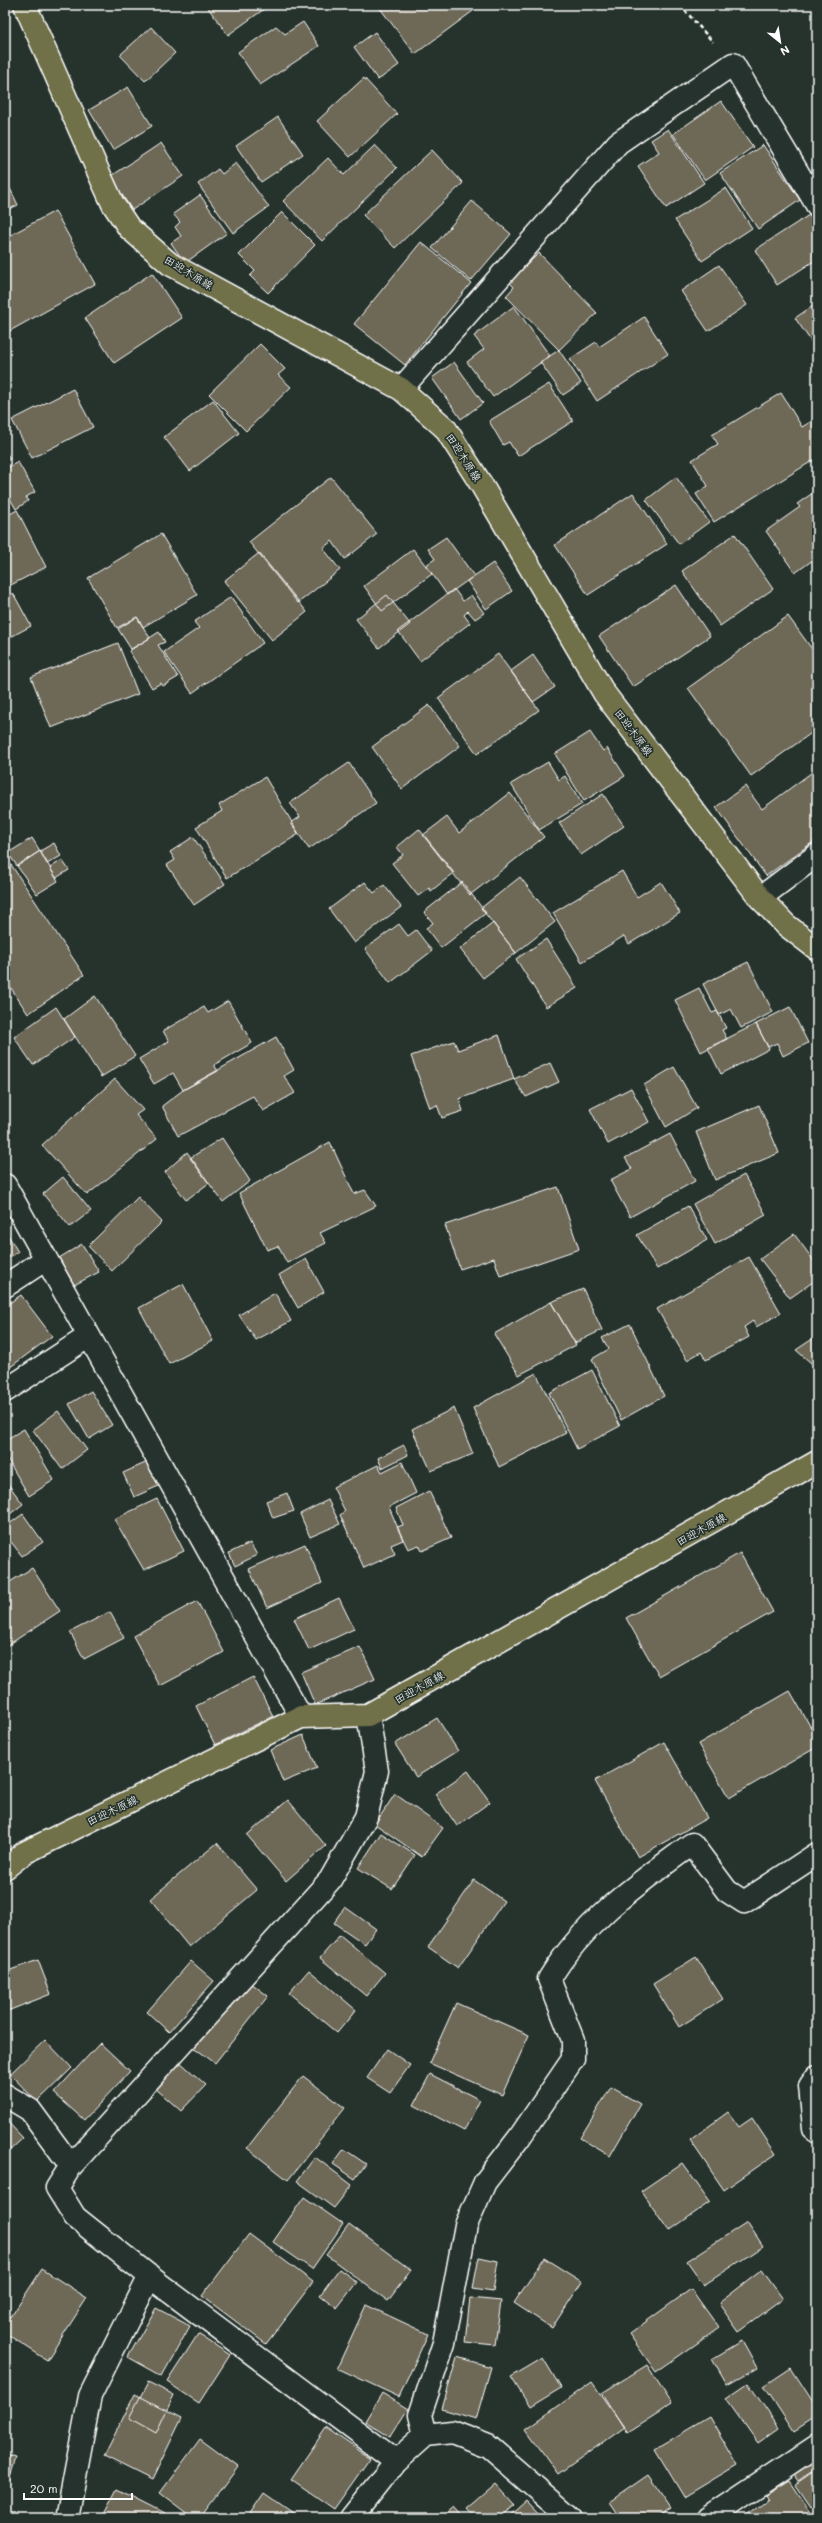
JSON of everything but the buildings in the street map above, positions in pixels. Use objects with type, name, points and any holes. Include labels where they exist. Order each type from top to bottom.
[{"type":"main road","name":"田迎木原線","points":[[25,5],[113,204],[129,228],[170,264],[401,389],[445,428],[481,484],[604,693],[760,898],[786,925],[817,949]]},
{"type":"main road","name":"田迎木原線","points":[[5,1868],[24,1853],[301,1717],[368,1716],[817,1462]]},
{"type":"street","points":[[401,389],[618,143],[733,64],[817,205]]},
{"type":"street","points":[[760,898],[817,855]]},
{"type":"street","points":[[5,1185],[301,1717]]},
{"type":"street","points":[[5,1286],[46,1259]]},
{"type":"street","points":[[5,1392],[89,1336]]},
{"type":"street","points":[[368,1716],[377,1771],[366,1817],[330,1880],[71,2166],[57,2188],[75,2216],[150,2276],[396,2461]]},
{"type":"street","points":[[425,2435],[420,2415],[444,2343],[466,2225],[485,2182],[519,2138],[573,2059],[573,2040],[549,1979],[565,1952],[614,1901],[692,1844],[727,1891],[744,1902],[816,1857]]},
{"type":"street","points":[[817,2076],[810,2086],[814,2128],[817,2133]]},
{"type":"street","points":[[5,2095],[30,2110],[71,2166]]},
{"type":"street","points":[[67,2518],[90,2396],[150,2276]]},
{"type":"street","points":[[351,2518],[396,2461],[425,2435],[452,2432],[488,2446],[571,2518]]},
{"type":"street","points":[[709,2518],[817,2446]]},
{"type":"path","points":[[680,5],[733,64]]}]
